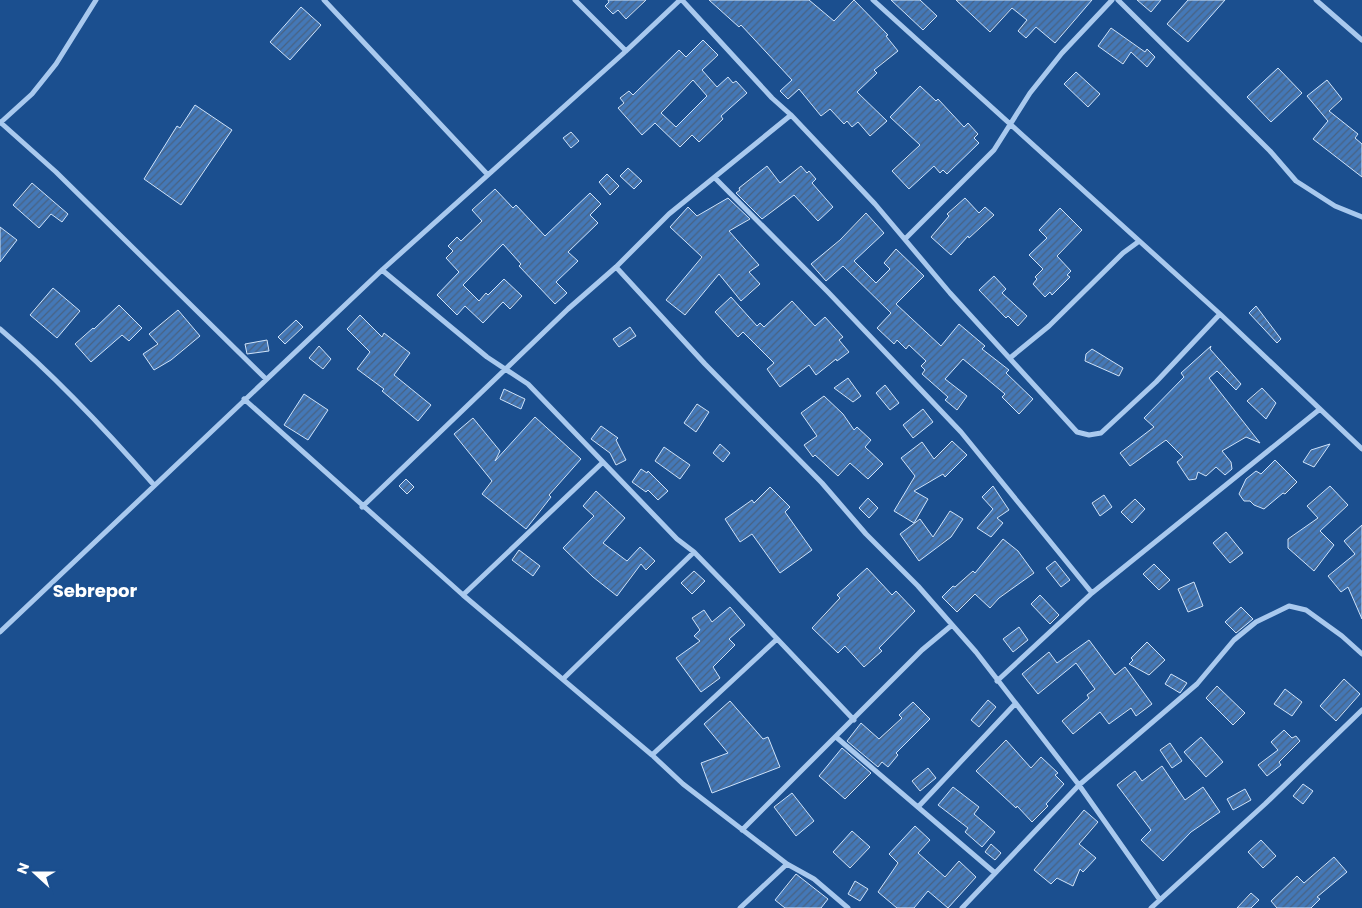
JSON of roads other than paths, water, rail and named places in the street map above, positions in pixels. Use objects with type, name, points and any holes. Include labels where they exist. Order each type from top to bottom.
[{"type":"street","points":[[96,0],[50,71],[32,94],[0,123],[56,172],[266,379]]},
{"type":"street","points":[[324,0],[488,175]]},
{"type":"street","points":[[575,0],[626,51]]},
{"type":"street","points":[[0,632],[382,270],[681,0],[906,238],[950,292],[1077,432],[1089,435],[1101,433],[1156,382],[1220,314]]},
{"type":"street","points":[[873,0],[1138,242],[1220,314],[1362,449]]},
{"type":"street","points":[[906,238],[994,150],[1030,93],[1062,53],[1112,0]]},
{"type":"street","points":[[1118,0],[1263,144],[1296,181],[1335,206],[1362,217]]},
{"type":"street","points":[[1316,0],[1362,40]]},
{"type":"street","points":[[362,507],[506,370],[568,308],[616,267],[669,214],[791,115]]},
{"type":"street","points":[[715,178],[961,432],[1092,593]]},
{"type":"street","points":[[1010,358],[1049,326],[1123,253],[1138,242]]},
{"type":"street","points":[[616,267],[705,364],[822,483],[976,652],[1079,785],[1160,900]]},
{"type":"street","points":[[382,270],[468,342],[528,384],[542,397],[602,463],[677,539],[694,552],[854,720]]},
{"type":"street","points":[[0,329],[38,362],[98,420],[154,485]]},
{"type":"street","points":[[244,399],[362,507],[652,755],[683,784],[787,864],[814,879],[848,908]]},
{"type":"street","points":[[997,681],[1092,593],[1320,409]]},
{"type":"street","points":[[463,595],[602,463]]},
{"type":"street","points":[[563,679],[694,552]]},
{"type":"street","points":[[962,908],[1079,785],[1197,684],[1234,640],[1256,622],[1289,606],[1306,610],[1342,636],[1362,654]]},
{"type":"street","points":[[742,830],[922,650],[952,625]]},
{"type":"street","points":[[652,755],[777,639]]},
{"type":"street","points":[[918,807],[1015,704]]},
{"type":"street","points":[[1151,908],[1265,804],[1362,710]]},
{"type":"street","points":[[836,737],[995,873]]},
{"type":"street","points":[[740,908],[787,864]]},
{"type":"district","name":"Sebrepor","points":[[95,591]]}]
